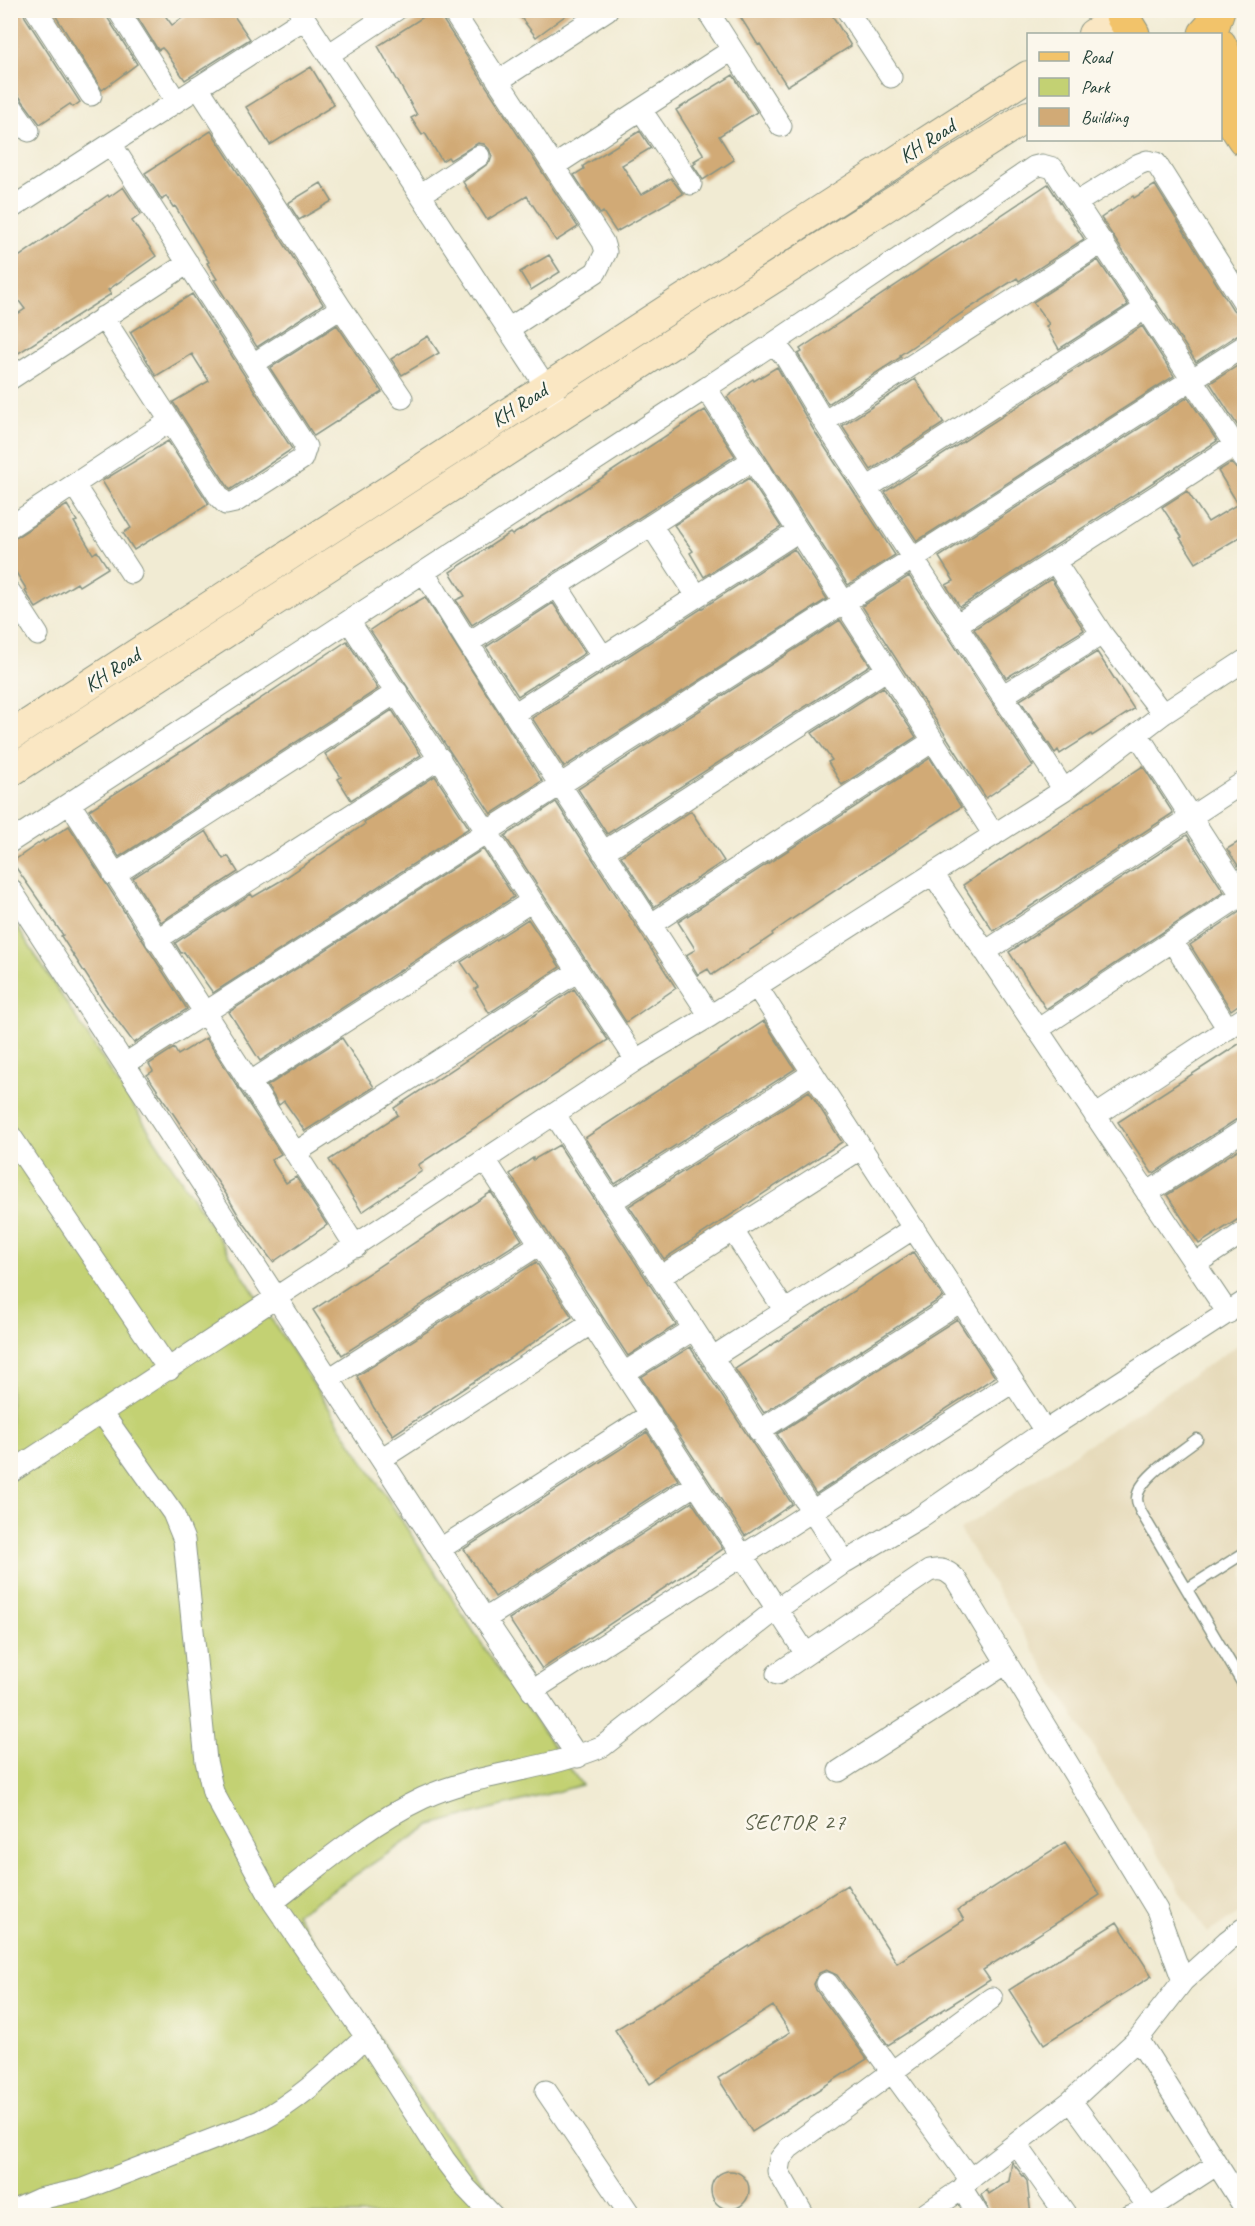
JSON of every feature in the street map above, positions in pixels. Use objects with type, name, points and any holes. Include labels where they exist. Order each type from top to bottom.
[{"type":"main road","points":[[1095,33],[1126,20]]},
{"type":"main road","points":[[1222,46],[1245,99]]},
{"type":"main road","name":"KH Road","points":[[10,736],[1027,77]]},
{"type":"main road","points":[[1222,104],[1245,139]]},
{"type":"main road","name":"KH Road","points":[[10,772],[563,413],[1027,117]]},
{"type":"street","points":[[36,10],[91,95]]},
{"type":"street","points":[[118,10],[177,101]]},
{"type":"street","points":[[328,55],[396,10]]},
{"type":"street","points":[[452,10],[603,242],[606,252],[596,272],[508,329]]},
{"type":"street","points":[[498,81],[607,10]]},
{"type":"street","points":[[707,10],[781,126]]},
{"type":"street","points":[[847,10],[891,77]]},
{"type":"street","points":[[10,209],[177,101],[302,15],[563,413]]},
{"type":"street","points":[[554,166],[732,50]]},
{"type":"street","points":[[198,87],[402,398]]},
{"type":"street","points":[[10,104],[29,132]]},
{"type":"street","points":[[640,110],[691,184]]},
{"type":"street","points":[[103,317],[226,504],[235,502],[302,459],[306,454],[306,447],[111,144]]},
{"type":"street","points":[[420,195],[479,156]]},
{"type":"street","points":[[1076,202],[1139,164],[1147,161],[1156,163],[1245,303]]},
{"type":"street","points":[[10,842],[774,343],[1034,167],[1042,165],[1053,168],[1240,452],[1055,561],[956,625]]},
{"type":"street","points":[[824,422],[1103,242]]},
{"type":"street","points":[[10,379],[188,262]]},
{"type":"street","points":[[253,364],[341,308]]},
{"type":"street","points":[[867,488],[1146,308]]},
{"type":"street","points":[[774,343],[786,358],[824,422],[1064,790]]},
{"type":"street","points":[[125,1064],[1245,346]]},
{"type":"street","points":[[705,388],[994,835]]},
{"type":"street","points":[[10,527],[170,422]]},
{"type":"street","points":[[468,643],[751,461]]},
{"type":"street","points":[[74,485],[131,573]]},
{"type":"street","points":[[651,525],[697,596]]},
{"type":"street","points":[[514,714],[797,532]]},
{"type":"street","points":[[1055,561],[1102,634],[1164,714]]},
{"type":"street","points":[[424,572],[710,1016]]},
{"type":"street","points":[[557,586],[603,657]]},
{"type":"street","points":[[10,592],[38,635]]},
{"type":"street","points":[[349,621],[636,1060]]},
{"type":"street","points":[[1002,696],[1102,634]]},
{"type":"street","points":[[10,1473],[356,1247],[636,1060],[756,987],[1064,790],[1164,714],[1245,661]]},
{"type":"street","points":[[603,852],[886,670]]},
{"type":"street","points":[[114,875],[397,692]]},
{"type":"street","points":[[1037,1030],[1243,897],[1138,735]]},
{"type":"street","points":[[650,925],[933,741]]},
{"type":"street","points":[[156,940],[440,758]]},
{"type":"street","points":[[985,952],[1245,782]]},
{"type":"street","points":[[70,804],[356,1247]]},
{"type":"street","points":[[273,1902],[378,1822],[424,1798],[469,1782],[578,1757],[603,1746],[777,1609],[845,1562],[919,1518],[1045,1431],[1236,1307],[1195,1264],[933,874]]},
{"type":"street","points":[[10,888],[532,1691],[578,1757]]},
{"type":"street","points":[[249,1083],[532,901]]},
{"type":"street","points":[[1095,1116],[1236,1024],[1172,941]]},
{"type":"street","points":[[295,1153],[578,971]]},
{"type":"street","points":[[756,987],[1045,1431]]},
{"type":"street","points":[[612,1202],[813,1073]]},
{"type":"street","points":[[555,1115],[845,1562]]},
{"type":"street","points":[[1147,1193],[1245,1130]]},
{"type":"street","points":[[10,1135],[169,1370]]},
{"type":"street","points":[[660,1277],[861,1148]]},
{"type":"street","points":[[486,1161],[806,1654]]},
{"type":"street","points":[[713,1357],[914,1228]]},
{"type":"street","points":[[733,1231],[785,1311]]},
{"type":"street","points":[[1195,1264],[1245,1232]]},
{"type":"street","points":[[329,1379],[540,1244]]},
{"type":"street","points":[[759,1431],[961,1301]]},
{"type":"street","points":[[381,1459],[591,1323]]},
{"type":"street","points":[[624,1373],[694,1329]]},
{"type":"street","points":[[532,1691],[1013,1382]]},
{"type":"street","points":[[102,1413],[173,1513],[184,1539],[206,1761],[213,1792],[273,1902],[366,2037],[444,2159],[466,2188],[494,2216]]},
{"type":"street","points":[[440,1549],[651,1414]]},
{"type":"street","points":[[485,1619],[696,1484]]},
{"type":"street","points":[[777,1674],[929,1571],[937,1569],[947,1571],[955,1578],[1157,1910],[1183,1981]]},
{"type":"street","points":[[839,1771],[1007,1664]]},
{"type":"street","points":[[922,2216],[1017,2145],[1071,2101],[1138,2039],[1183,1981],[1227,1941],[1245,1928]]},
{"type":"street","points":[[827,1983],[892,2073],[966,2184],[979,2216]]},
{"type":"street","points":[[804,2216],[778,2171],[780,2158],[789,2148],[992,1998]]},
{"type":"street","points":[[10,2212],[39,2199],[84,2189],[260,2121],[286,2107],[306,2092],[366,2037]]},
{"type":"street","points":[[1138,2039],[1216,2165],[1245,2207]]},
{"type":"street","points":[[546,2091],[631,2216]]},
{"type":"street","points":[[1071,2101],[1152,2212]]},
{"type":"street","points":[[1017,2145],[1067,2216]]},
{"type":"street","points":[[1130,2216],[1152,2212],[1216,2165]]},
{"type":"lane","points":[[1197,1440],[1149,1477],[1140,1489],[1137,1500],[1141,1512],[1245,1686]]},
{"type":"lane","points":[[1187,1589],[1245,1554]]},
{"type":"shaded area","points":[[1244,1341],[1244,1911],[1207,1933],[960,1530]]},
{"type":"green space","points":[[10,916],[504,1678],[582,1785],[431,1825],[296,1914],[438,2126],[510,2215],[11,2215]]},
{"type":"building","points":[[10,10],[23,10],[25,17],[80,102],[73,107],[70,104],[40,124],[10,84]]},
{"type":"building","points":[[52,10],[105,10],[107,17],[137,64],[102,90]]},
{"type":"building","points":[[133,10],[161,10],[172,25],[194,10],[230,10],[250,39],[185,80],[165,51],[162,48],[158,50]]},
{"type":"building","points":[[434,10],[439,10],[441,17],[578,227],[556,241],[527,196],[487,220],[463,182],[490,162],[492,156],[489,149],[484,144],[478,143],[450,160],[448,157],[442,161],[425,133],[422,135],[411,118],[417,115],[378,46]]},
{"type":"building","points":[[515,10],[573,10],[536,37]]},
{"type":"building","points":[[736,10],[829,10],[851,46],[787,86]]},
{"type":"building","points":[[311,67],[334,105],[270,145],[246,107]]},
{"type":"building","points":[[733,75],[757,112],[719,136],[734,160],[703,180],[693,165],[696,163],[694,161],[704,155],[676,110]]},
{"type":"building","points":[[10,127],[19,138],[10,144]]},
{"type":"building","points":[[211,131],[323,304],[257,347],[214,280],[217,279],[207,263],[209,262],[175,206],[173,207],[166,196],[162,200],[145,173]]},
{"type":"building","points":[[640,131],[651,148],[622,165],[641,195],[671,178],[683,194],[616,232],[603,212],[600,214],[574,175],[584,169],[583,166]]},
{"type":"building","points":[[321,183],[332,201],[299,220],[288,203]]},
{"type":"building","points":[[1048,184],[1084,239],[1019,281],[1017,278],[962,313],[900,355],[901,357],[828,404],[798,354],[802,352],[800,349]]},
{"type":"building","points":[[1155,185],[1233,310],[1245,316],[1245,333],[1237,335],[1196,362],[1101,218],[1133,196],[1134,198]]},
{"type":"building","points":[[123,187],[141,214],[132,221],[156,256],[108,290],[111,294],[17,354],[10,345],[10,319],[25,309],[10,289],[10,263]]},
{"type":"building","points":[[549,255],[560,272],[531,290],[520,272]]},
{"type":"building","points":[[1098,260],[1128,305],[1059,349],[1046,326],[1049,324],[1033,302]]},
{"type":"building","points":[[192,294],[292,449],[230,490],[173,402],[209,381],[192,354],[156,376],[130,332]]},
{"type":"building","points":[[337,325],[382,392],[314,436],[270,368]]},
{"type":"building","points":[[1142,326],[1174,376],[917,541],[885,492]]},
{"type":"building","points":[[428,336],[439,353],[402,375],[391,359]]},
{"type":"building","points":[[1245,361],[1245,437],[1210,383]]},
{"type":"building","points":[[777,367],[813,429],[895,555],[848,585],[727,397],[753,379],[754,381]]},
{"type":"building","points":[[915,379],[944,423],[871,470],[842,426]]},
{"type":"building","points":[[1188,397],[1217,441],[960,607],[946,585],[954,581],[939,557]]},
{"type":"building","points":[[705,410],[735,456],[472,625],[456,600],[465,596],[450,572],[510,533],[512,535],[550,512]]},
{"type":"building","points":[[168,441],[209,504],[134,550],[123,533],[131,528],[102,481]]},
{"type":"building","points":[[1231,463],[1238,470],[1245,472],[1245,534],[1196,563],[1162,507],[1187,491],[1208,522],[1238,504],[1218,471]]},
{"type":"building","points":[[749,478],[781,527],[704,577],[690,553],[693,551],[674,525]]},
{"type":"building","points":[[67,505],[93,554],[97,551],[108,568],[79,586],[77,583],[36,608],[10,563],[10,541]]},
{"type":"building","points":[[794,549],[827,599],[564,767],[532,718]]},
{"type":"building","points":[[909,576],[1033,766],[986,798],[862,606]]},
{"type":"building","points":[[1051,579],[1084,630],[1006,678],[974,629]]},
{"type":"building","points":[[425,597],[542,781],[491,814],[370,630],[398,611]]},
{"type":"building","points":[[553,603],[585,653],[518,696],[486,647]]},
{"type":"building","points":[[840,620],[870,665],[607,834],[578,789]]},
{"type":"building","points":[[347,641],[378,689],[119,857],[89,810]]},
{"type":"building","points":[[1097,652],[1134,709],[1060,754],[1058,750],[1055,753],[1020,700]]},
{"type":"building","points":[[883,687],[916,737],[842,785],[828,762],[832,760],[812,733]]},
{"type":"building","points":[[392,710],[421,755],[351,800],[338,779],[341,777],[325,754]]},
{"type":"building","points":[[930,758],[961,807],[712,975],[708,969],[698,975],[686,955],[695,950],[694,947],[678,922]]},
{"type":"building","points":[[1143,766],[1173,813],[993,931],[963,885]]},
{"type":"building","points":[[435,776],[469,828],[213,993],[175,943],[251,894],[253,897],[282,880],[365,824],[364,822]]},
{"type":"building","points":[[556,802],[676,988],[626,1022],[505,836]]},
{"type":"building","points":[[691,811],[724,861],[654,907],[621,856]]},
{"type":"building","points":[[69,826],[187,1009],[134,1043],[105,1004],[61,936],[63,935],[12,862],[43,840],[44,842]]},
{"type":"building","points":[[206,831],[223,859],[228,856],[238,872],[161,922],[133,878]]},
{"type":"building","points":[[1187,835],[1224,892],[1046,1009],[1009,952]]},
{"type":"building","points":[[1245,838],[1245,876],[1227,849]]},
{"type":"building","points":[[483,849],[514,897],[260,1061],[229,1012]]},
{"type":"building","points":[[1241,911],[1245,912],[1245,1000],[1231,1010],[1190,945]]},
{"type":"building","points":[[528,919],[560,967],[489,1013],[475,989],[478,987],[461,962]]},
{"type":"building","points":[[574,989],[608,1040],[418,1165],[422,1171],[362,1212],[329,1160],[398,1115],[394,1108]]},
{"type":"building","points":[[764,1021],[795,1069],[615,1184],[585,1138]]},
{"type":"building","points":[[206,1038],[281,1154],[271,1160],[286,1183],[296,1177],[327,1225],[273,1262],[240,1218],[147,1075],[153,1071],[149,1064],[174,1048],[178,1055]]},
{"type":"building","points":[[342,1038],[374,1087],[305,1131],[284,1101],[279,1105],[267,1086]]},
{"type":"building","points":[[1245,1040],[1245,1117],[1237,1119],[1152,1173],[1118,1122]]},
{"type":"building","points":[[809,1091],[842,1142],[664,1259],[629,1206]]},
{"type":"building","points":[[559,1145],[676,1325],[628,1356],[510,1174],[533,1158],[533,1160]]},
{"type":"building","points":[[1245,1145],[1245,1215],[1199,1244],[1167,1195]]},
{"type":"building","points":[[491,1192],[522,1240],[342,1355],[313,1310]]},
{"type":"building","points":[[913,1252],[943,1297],[764,1413],[735,1369]]},
{"type":"building","points":[[536,1262],[572,1317],[393,1435],[374,1408],[357,1376]]},
{"type":"building","points":[[957,1319],[995,1377],[816,1494],[777,1434]]},
{"type":"building","points":[[690,1347],[792,1504],[745,1536],[641,1377]]},
{"type":"building","points":[[647,1432],[678,1480],[495,1597],[464,1549]]},
{"type":"building","points":[[692,1502],[723,1549],[542,1669],[509,1619]]},
{"type":"building","points":[[1065,1842],[1100,1895],[983,1970],[990,1980],[888,2045],[837,1975],[826,1970],[819,1973],[814,1984],[816,1990],[867,2059],[752,2132],[718,2078],[790,2032],[773,2006],[650,2084],[615,2030],[847,1885],[897,1963],[964,1920],[958,1910]]},
{"type":"building","points":[[1117,1922],[1152,1976],[1044,2044],[1009,1990]]},
{"type":"building","points":[[1012,2162],[1027,2181],[1031,2216],[992,2216],[981,2195],[987,2190],[989,2194],[1009,2181]]},
{"type":"building","points":[[730,2171],[743,2177],[749,2190],[743,2203],[730,2209],[717,2203],[711,2190],[717,2177]]},
{"type":"district","name":"SECTOR 27","points":[[795,1821]]}]
